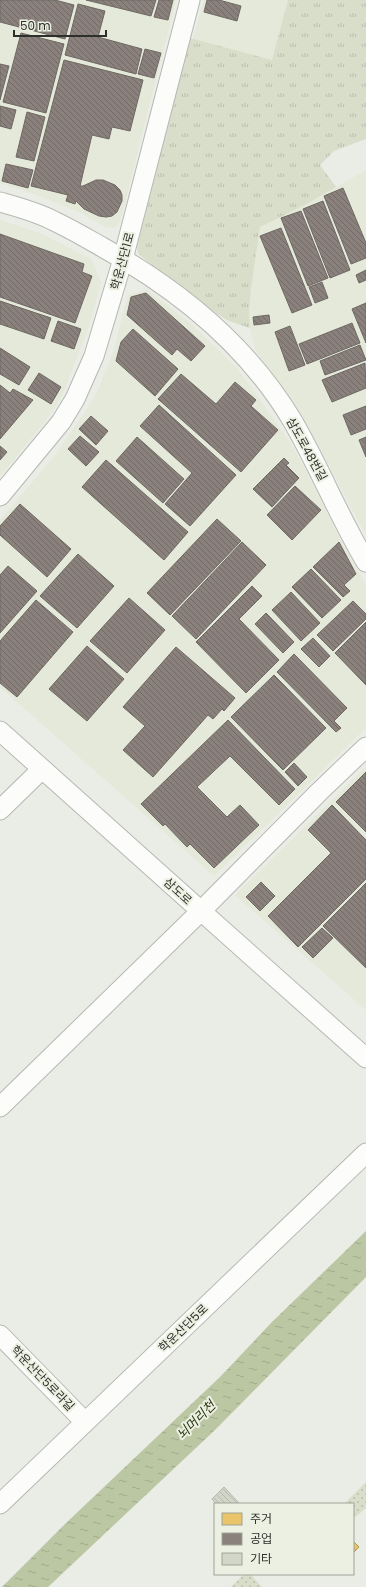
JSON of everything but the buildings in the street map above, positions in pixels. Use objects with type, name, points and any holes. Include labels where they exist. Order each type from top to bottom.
[{"type":"street","name":"학운산단1로","points":[[0,496],[49,438],[75,399],[94,356],[123,259],[190,0]]},
{"type":"street","name":"삼도로48번길","points":[[0,202],[24,209],[54,221],[123,259],[175,294],[235,344],[291,418],[366,562]]},
{"type":"street","name":"삼도로","points":[[0,731],[201,911],[319,792],[366,747]]},
{"type":"street","points":[[0,810],[42,769]]},
{"type":"street","points":[[0,1107],[201,911],[366,1058]]},
{"type":"street","name":"학운산단5로","points":[[0,1504],[366,1153]]},
{"type":"street","name":"학운산단5로라길","points":[[0,1335],[85,1422]]},
{"type":"shaded area","points":[[0,0],[176,0],[120,222],[114,228],[105,227],[81,213],[42,197],[0,183]]},
{"type":"shaded area","points":[[204,0],[288,0],[272,60],[193,39]]},
{"type":"shaded area","points":[[366,170],[366,535],[307,425],[255,349],[250,328],[249,311],[254,262],[260,227],[303,206]]},
{"type":"shaded area","points":[[0,220],[42,234],[91,259],[101,282],[89,326],[65,389],[56,406],[40,428],[0,476]]},
{"type":"shaded area","points":[[147,290],[190,323],[234,365],[249,384],[289,441],[306,470],[341,541],[366,585],[366,728],[214,876],[0,687],[0,520],[53,458],[91,403],[113,353],[128,295]]},
{"type":"shaded area","points":[[366,767],[366,1010],[235,895]]},
{"type":"green space","points":[[288,0],[366,0],[366,139],[334,151],[320,165],[336,187],[303,206],[260,227],[251,288],[249,311],[250,328],[229,321],[217,314],[142,257],[138,253],[137,247],[190,38],[272,60]]},
{"type":"green space","points":[[366,1482],[366,1508],[354,1518],[354,1503],[345,1503]]},
{"type":"green space","points":[[243,1575],[251,1575],[262,1587],[231,1587]]},
{"type":"water","name":"뇌머리천","points":[[366,1231],[366,1277],[215,1430],[48,1587],[2,1587],[65,1524],[221,1376],[272,1322]]}]
